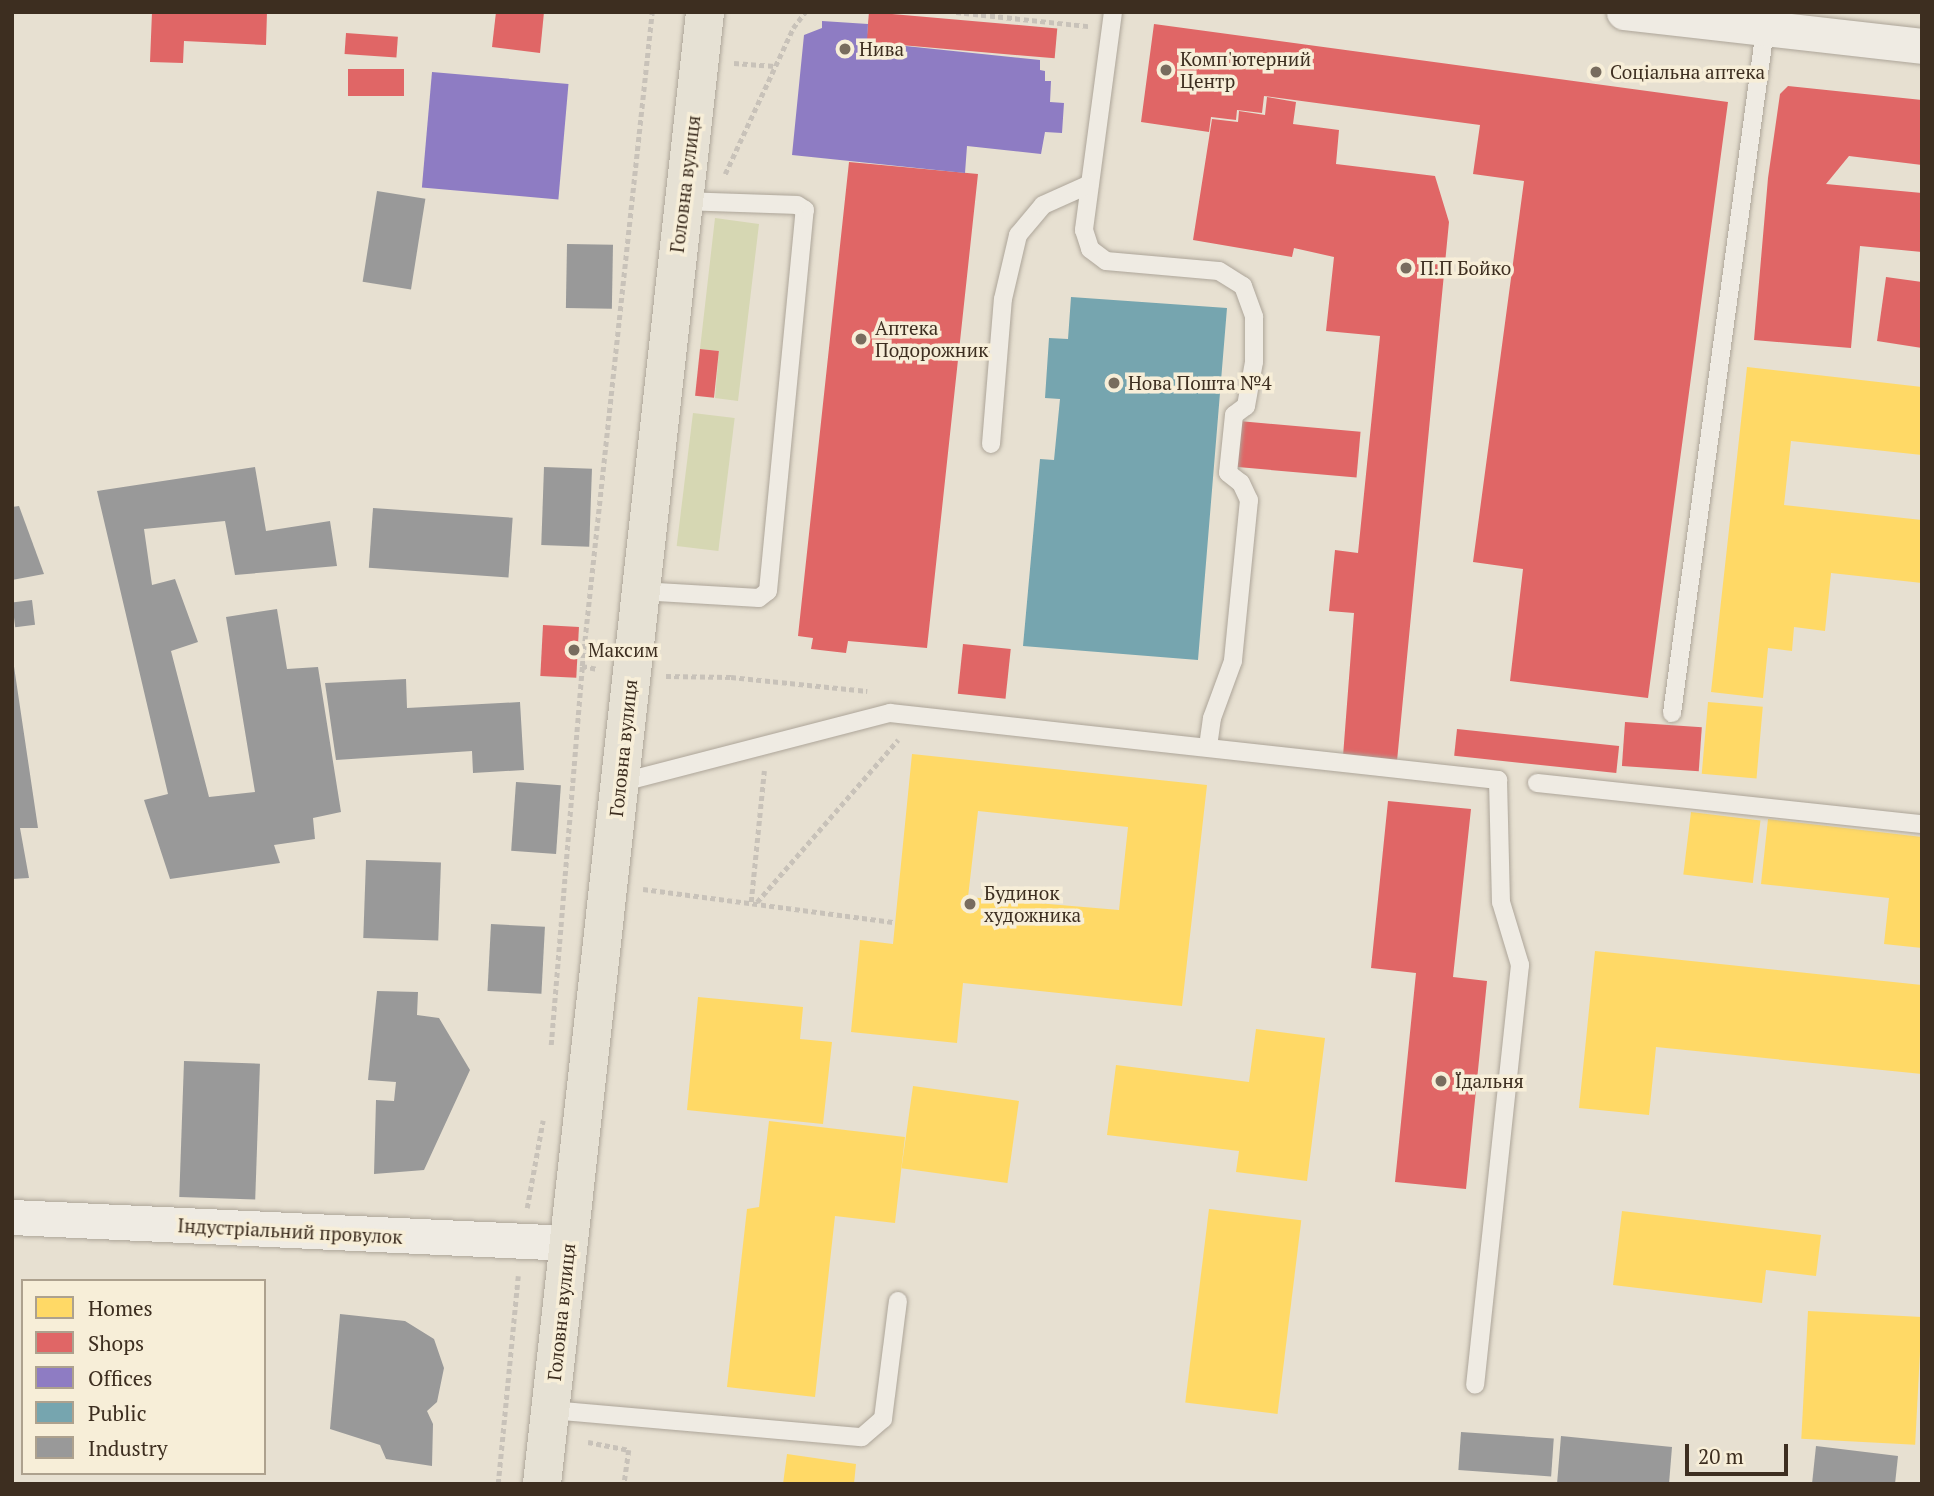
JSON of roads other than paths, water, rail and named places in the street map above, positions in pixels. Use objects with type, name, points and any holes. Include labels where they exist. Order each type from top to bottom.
[{"type":"main road","name":"Головна вулиця","points":[[542,1484],[640,591],[695,203],[705,12]]},
{"type":"street","points":[[1624,12],[1776,25],[1922,46]]},
{"type":"street","name":"Індустріальний провулок","points":[[12,1217],[569,1243]]},
{"type":"lane","points":[[1113,12],[1084,230],[1090,249],[1106,261],[1219,271],[1243,286],[1254,317],[1254,362],[1246,405],[1234,415],[1228,473],[1241,483],[1249,500],[1233,661],[1212,718],[1208,747]]},
{"type":"lane","points":[[1671,713],[1776,25]]},
{"type":"lane","points":[[991,444],[1003,299],[1018,235],[1043,205],[1090,184]]},
{"type":"lane","points":[[640,591],[759,598],[768,591],[805,210],[797,205],[695,203]]},
{"type":"lane","points":[[619,783],[890,713],[1498,780],[1501,902],[1520,965],[1475,1385]]},
{"type":"lane","points":[[1536,783],[1695,803],[1922,824]]},
{"type":"lane","points":[[551,1410],[862,1437],[883,1419],[898,1301]]},
{"type":"place","name":"Нива","points":[[845,49]]},
{"type":"place","name":"Комп'ютерний Центр","points":[[1166,70]]},
{"type":"place","name":"Соціальна аптека","points":[[1596,72]]},
{"type":"place","name":"П.П Бойко","points":[[1406,268]]},
{"type":"place","name":"Аптека Подорожник","points":[[861,339]]},
{"type":"place","name":"Нова Пошта №4","points":[[1114,383]]},
{"type":"place","name":"Максим","points":[[574,650]]},
{"type":"place","name":"Будинок художника","points":[[970,904]]},
{"type":"place","name":"Їдальня","points":[[1441,1081]]}]
